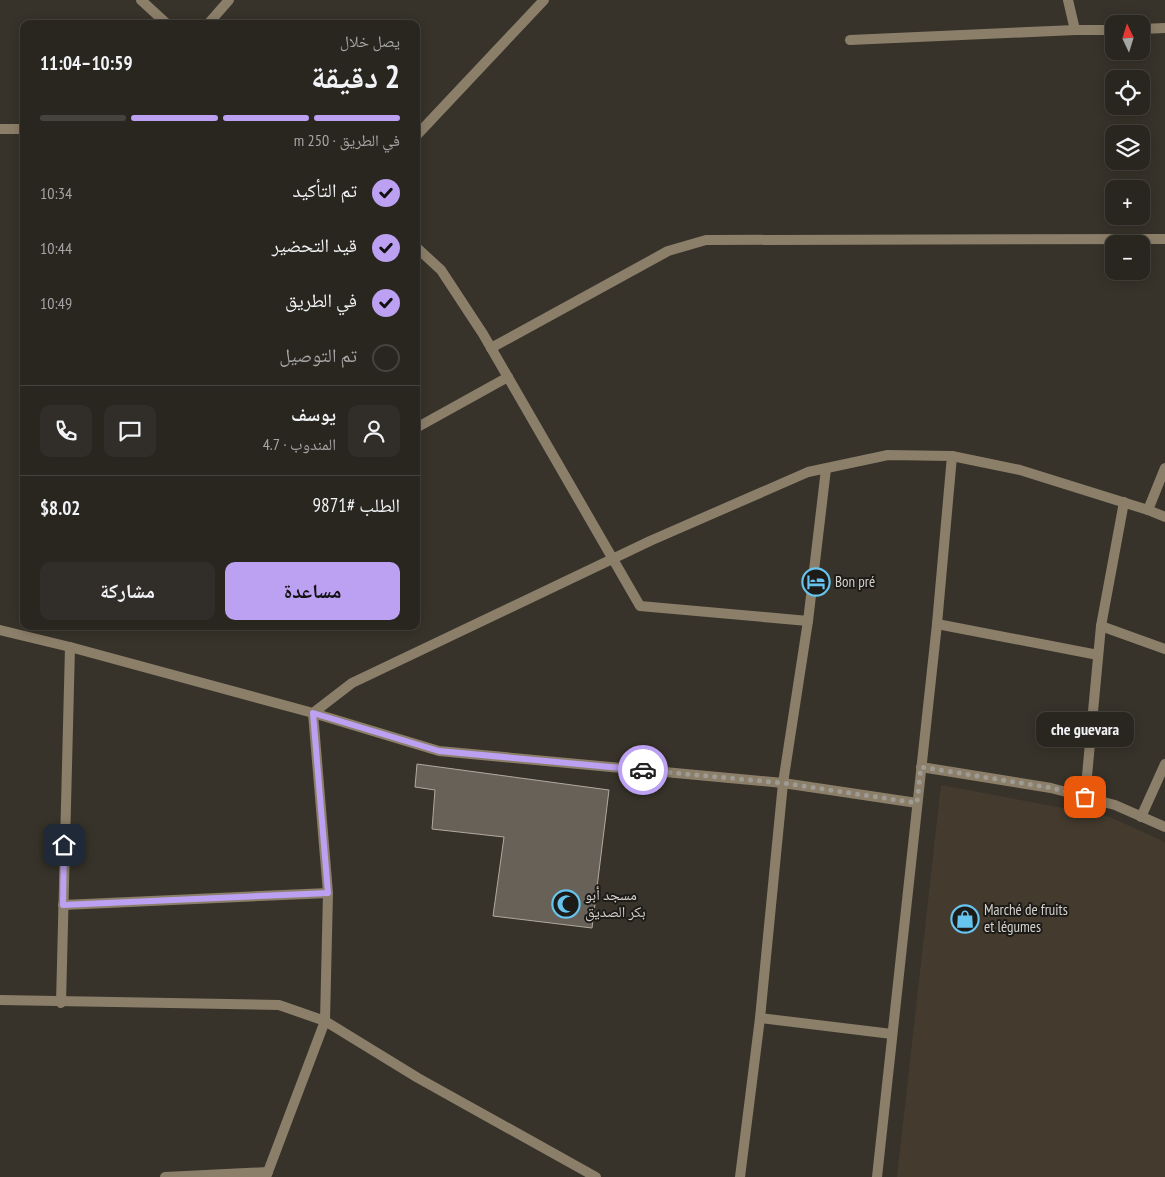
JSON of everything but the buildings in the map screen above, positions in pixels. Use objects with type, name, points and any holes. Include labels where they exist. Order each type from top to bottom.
[{"type":"street","points":[[141,0],[163,20]]},
{"type":"street","points":[[212,20],[229,0]]},
{"type":"street","points":[[420,132],[544,0]]},
{"type":"street","points":[[1068,0],[1075,30]]},
{"type":"street","points":[[1150,29],[1165,28]]},
{"type":"street","points":[[850,40],[1105,30]]},
{"type":"street","points":[[0,129],[20,129]]},
{"type":"street","points":[[491,348],[668,251],[706,240],[1165,239]]},
{"type":"street","points":[[420,251],[441,270],[491,348],[572,492],[640,606],[808,621]]},
{"type":"street","points":[[420,426],[508,377]]},
{"type":"street","points":[[313,713],[352,683],[614,560],[650,541],[799,476],[826,469],[888,455],[952,456],[1020,470],[1124,502],[1165,517]]},
{"type":"street","points":[[877,1177],[937,624],[952,456]]},
{"type":"street","points":[[1148,510],[1165,468]]},
{"type":"street","points":[[740,1177],[760,1018],[783,783],[808,621],[826,469]]},
{"type":"street","points":[[1085,797],[1101,626],[1124,502]]},
{"type":"street","points":[[937,624],[1098,655]]},
{"type":"street","points":[[1101,626],[1165,649]]},
{"type":"street","points":[[0,630],[70,646],[313,713],[439,751],[783,783],[917,803]]},
{"type":"street","points":[[61,1002],[70,646]]},
{"type":"street","points":[[165,1177],[267,1175],[325,1021],[328,893],[313,713]]},
{"type":"street","points":[[1141,817],[1165,764]]},
{"type":"street","points":[[921,767],[1052,788],[1115,805],[1165,827]]},
{"type":"street","points":[[63,905],[328,893]]},
{"type":"street","points":[[0,1000],[278,1005],[325,1021],[418,1078],[596,1177]]},
{"type":"street","points":[[760,1018],[892,1034]]},
{"type":"shaded area","points":[[941,785],[1110,817],[1165,842],[1165,1177],[897,1177]]},
{"type":"way so far","points":[[643,770],[783,783],[917,803],[921,767],[1052,788],[1085,797]]},
{"type":"place","name":"Bon pré","points":[[816,582]]},
{"type":"place","name":"che guevara","points":[[1085,797]]},
{"type":"place","name":"مسجد أبو بكر الصديق","points":[[566,904]]},
{"type":"place","name":"Marché de fruits et légumes","points":[[965,919]]},
{"type":"route","points":[[64,845],[63,905],[328,893],[313,713],[439,751],[643,770]]}]
